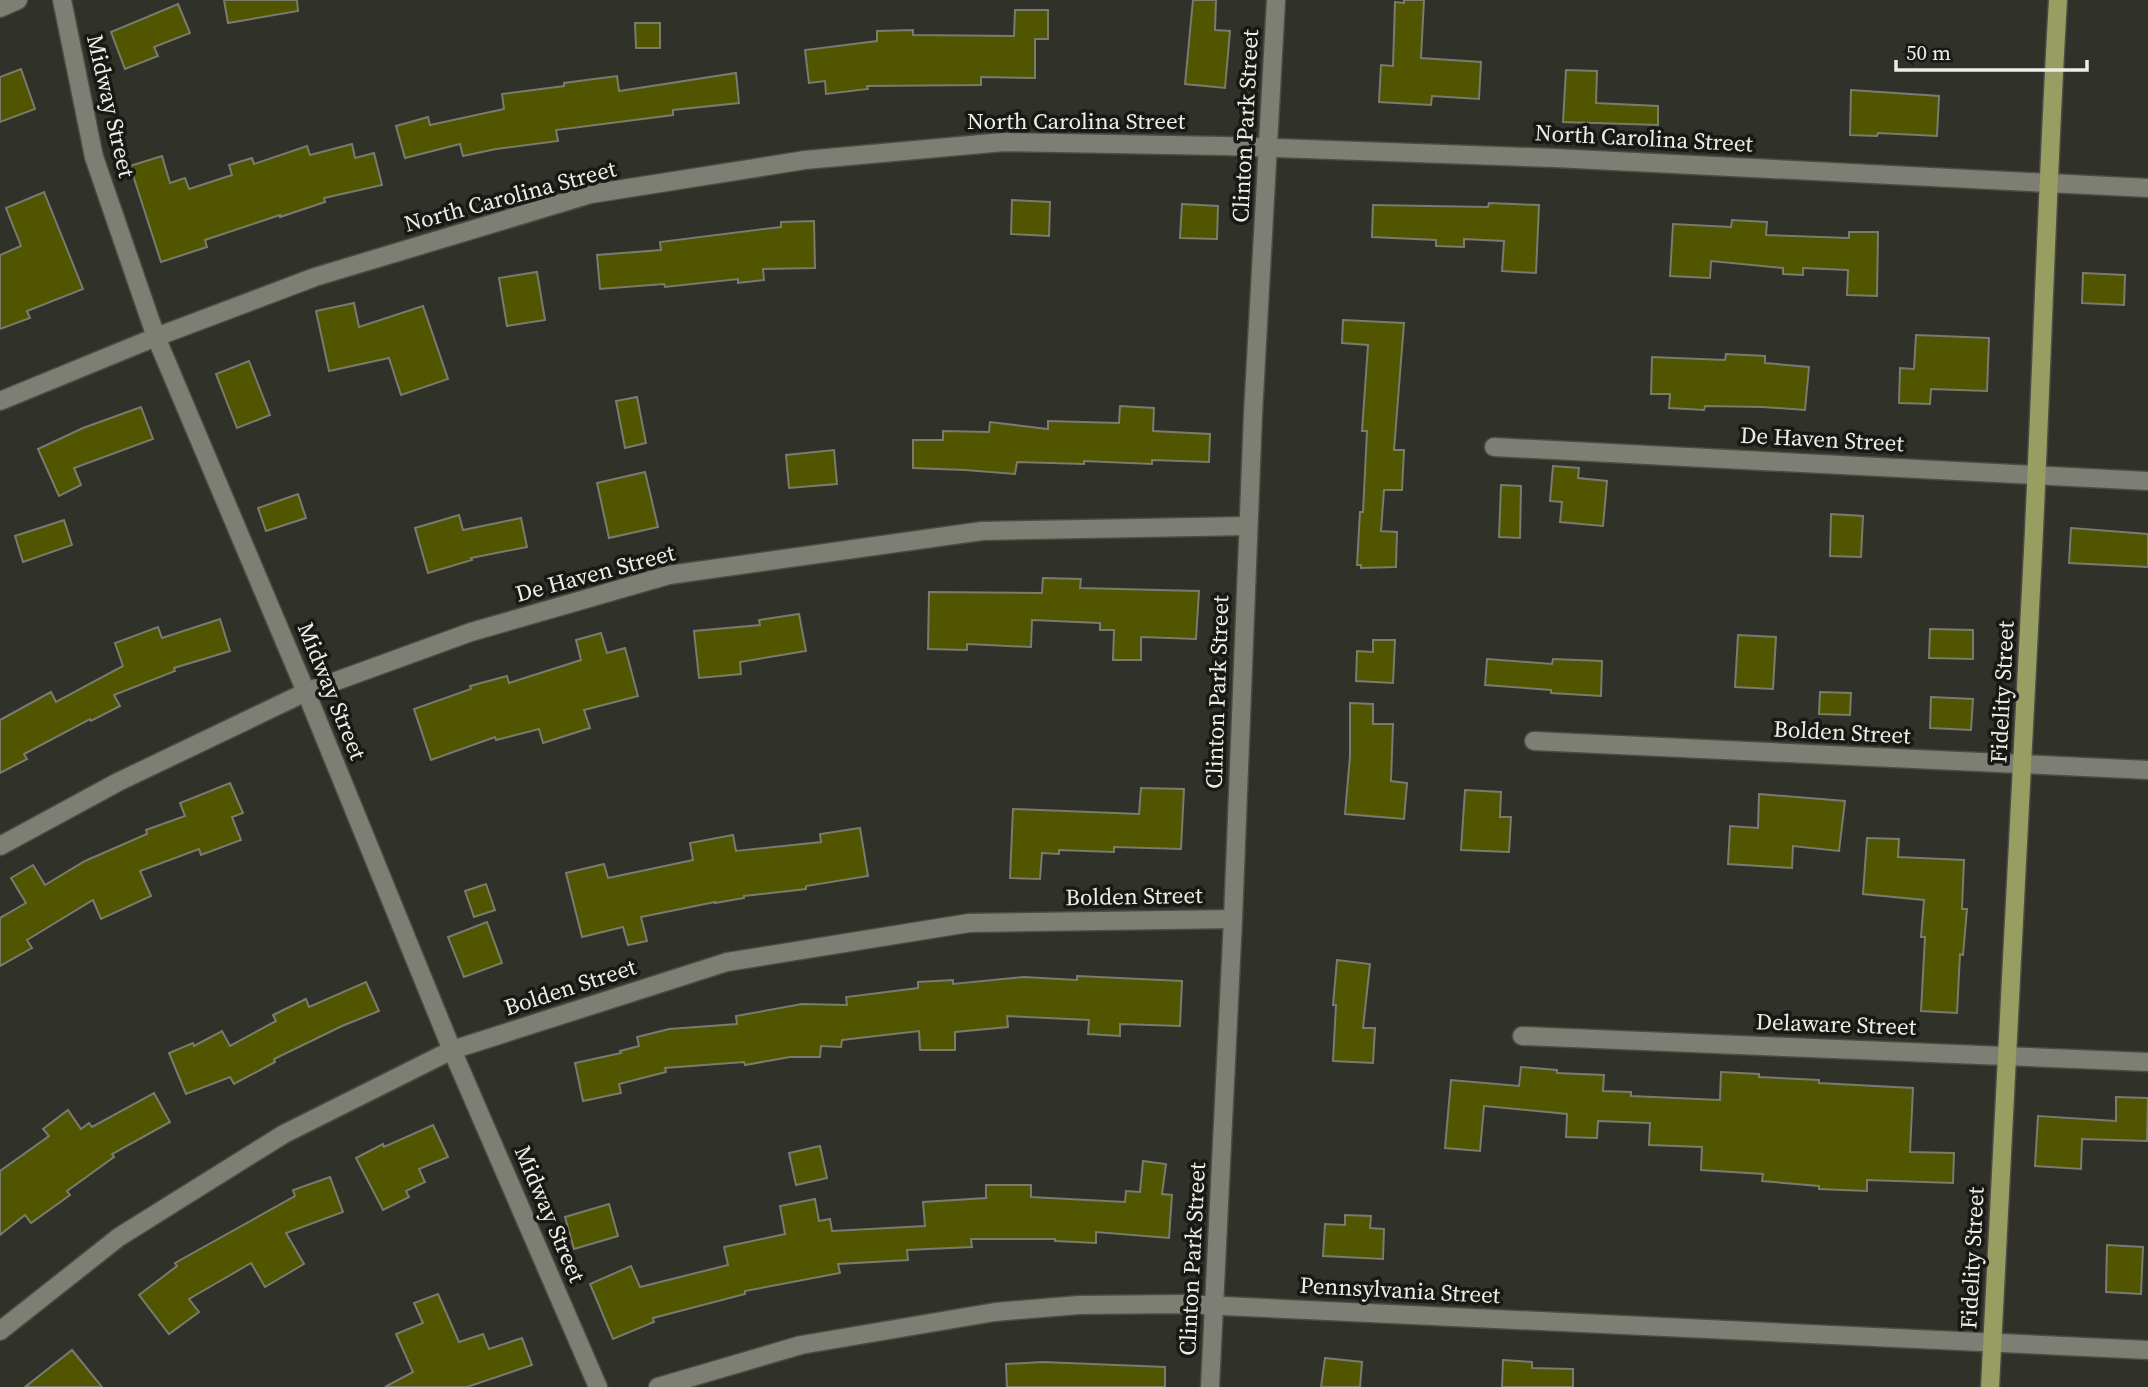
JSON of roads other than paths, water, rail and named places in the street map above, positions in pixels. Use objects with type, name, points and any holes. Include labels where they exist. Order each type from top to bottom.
[{"type":"main road","name":"Fidelity Street","points":[[1990,1387],[2023,765],[2047,183],[2058,0]]},
{"type":"street","points":[[0,8],[18,0]]},
{"type":"street","name":"Midway Street","points":[[62,0],[94,157],[156,337],[306,692],[452,1050],[598,1387]]},
{"type":"street","name":"Clinton Park Street","points":[[1210,1387],[1233,919],[1248,526],[1276,0]]},
{"type":"street","name":"North Carolina Street","points":[[0,401],[156,337],[315,277],[591,194],[805,160],[1004,142],[1555,158],[2148,188]]},
{"type":"street","name":"De Haven Street","points":[[1494,447],[2148,481]]},
{"type":"street","name":"De Haven Street","points":[[0,846],[118,782],[306,692],[471,632],[669,575],[982,531],[1248,526]]},
{"type":"street","name":"Bolden Street","points":[[1534,741],[2148,769]]},
{"type":"street","name":"Bolden Street","points":[[0,1331],[119,1237],[284,1134],[452,1050],[727,962],[969,923],[1233,919]]},
{"type":"street","name":"Delaware Street","points":[[1522,1036],[2148,1062]]},
{"type":"street","name":"Pennsylvania Street","points":[[658,1387],[801,1345],[995,1312],[1079,1305],[1214,1305],[2148,1350]]}]
